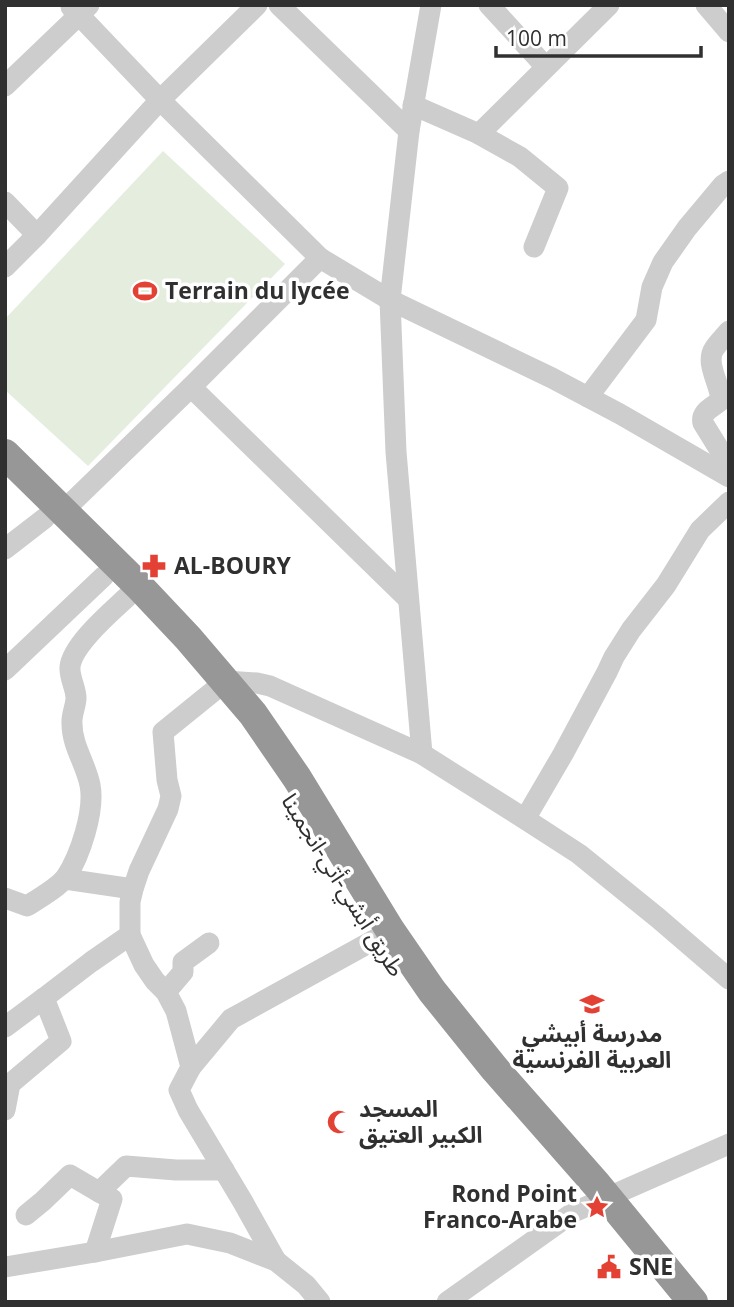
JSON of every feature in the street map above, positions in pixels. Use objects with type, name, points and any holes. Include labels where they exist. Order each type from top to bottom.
[{"type":"highway","points":[[5,454],[54,514],[139,586],[219,686],[253,715],[297,778],[383,919],[432,991],[597,1202],[693,1302]]},
{"type":"highway","name":"طريق أبشي-أتي-انجمينا","points":[[5,478],[54,514],[104,576],[177,649],[219,686],[240,725],[418,1001],[471,1069],[597,1202],[672,1302]]},
{"type":"street","points":[[5,267],[160,100],[257,5]]},
{"type":"street","points":[[279,5],[409,131]]},
{"type":"street","points":[[422,754],[396,452],[390,300],[409,131],[431,5]]},
{"type":"street","points":[[489,5],[546,67]]},
{"type":"street","points":[[479,134],[608,5]]},
{"type":"street","points":[[706,5],[729,32]]},
{"type":"street","points":[[5,86],[79,8],[160,100],[320,258],[390,300],[620,414],[729,477]]},
{"type":"street","points":[[413,105],[479,134],[520,156],[558,188],[534,247]]},
{"type":"street","points":[[588,397],[646,320],[652,287],[663,262],[687,228],[729,181]]},
{"type":"street","points":[[5,202],[37,235]]},
{"type":"street","points":[[5,549],[54,514],[191,387],[320,258]]},
{"type":"street","points":[[729,331],[710,356],[721,400],[702,418],[729,465]]},
{"type":"street","points":[[191,387],[408,599]]},
{"type":"street","points":[[525,819],[631,630],[666,585],[700,530],[729,502]]},
{"type":"street","points":[[5,670],[104,576]]},
{"type":"street","points":[[5,898],[27,906],[65,880],[79,851],[88,822],[90,785],[74,741],[71,723],[76,700],[70,666],[75,653],[90,632],[127,597]]},
{"type":"street","points":[[191,1067],[176,1011],[166,992],[144,965],[130,935],[130,902],[139,871],[172,796],[167,780],[163,732],[219,686],[257,683],[270,685],[422,754],[579,854],[729,979]]},
{"type":"street","points":[[65,880],[132,889]]},
{"type":"street","points":[[5,1027],[130,935]]},
{"type":"street","points":[[276,1261],[179,1090],[191,1067],[231,1019],[376,939]]},
{"type":"street","points":[[166,992],[183,972],[183,962],[209,943]]},
{"type":"street","points":[[5,1110],[10,1084],[61,1041],[44,998]]},
{"type":"street","points":[[447,1302],[559,1221],[729,1144]]},
{"type":"street","points":[[99,1192],[126,1166],[224,1170]]},
{"type":"street","points":[[26,1215],[70,1175],[112,1199],[94,1252]]},
{"type":"street","points":[[5,1267],[187,1234],[230,1243],[276,1261],[306,1285],[320,1302]]},
{"type":"green space","name":"Terrain du lycée","points":[[163,151],[285,264],[88,466],[5,390],[5,319]]},
{"type":"place","name":"Terrain du lycée","points":[[145,291]]},
{"type":"place","name":"AL-BOURY","points":[[154,566]]},
{"type":"place","name":"مدرسة أبيشي العربية الفرنسية","points":[[592,1004]]},
{"type":"place","name":"المسجد الكبير العتيق","points":[[339,1122]]},
{"type":"place","name":"Rond Point Franco-Arabe","points":[[597,1207]]},
{"type":"place","name":"SNE","points":[[609,1267]]}]
